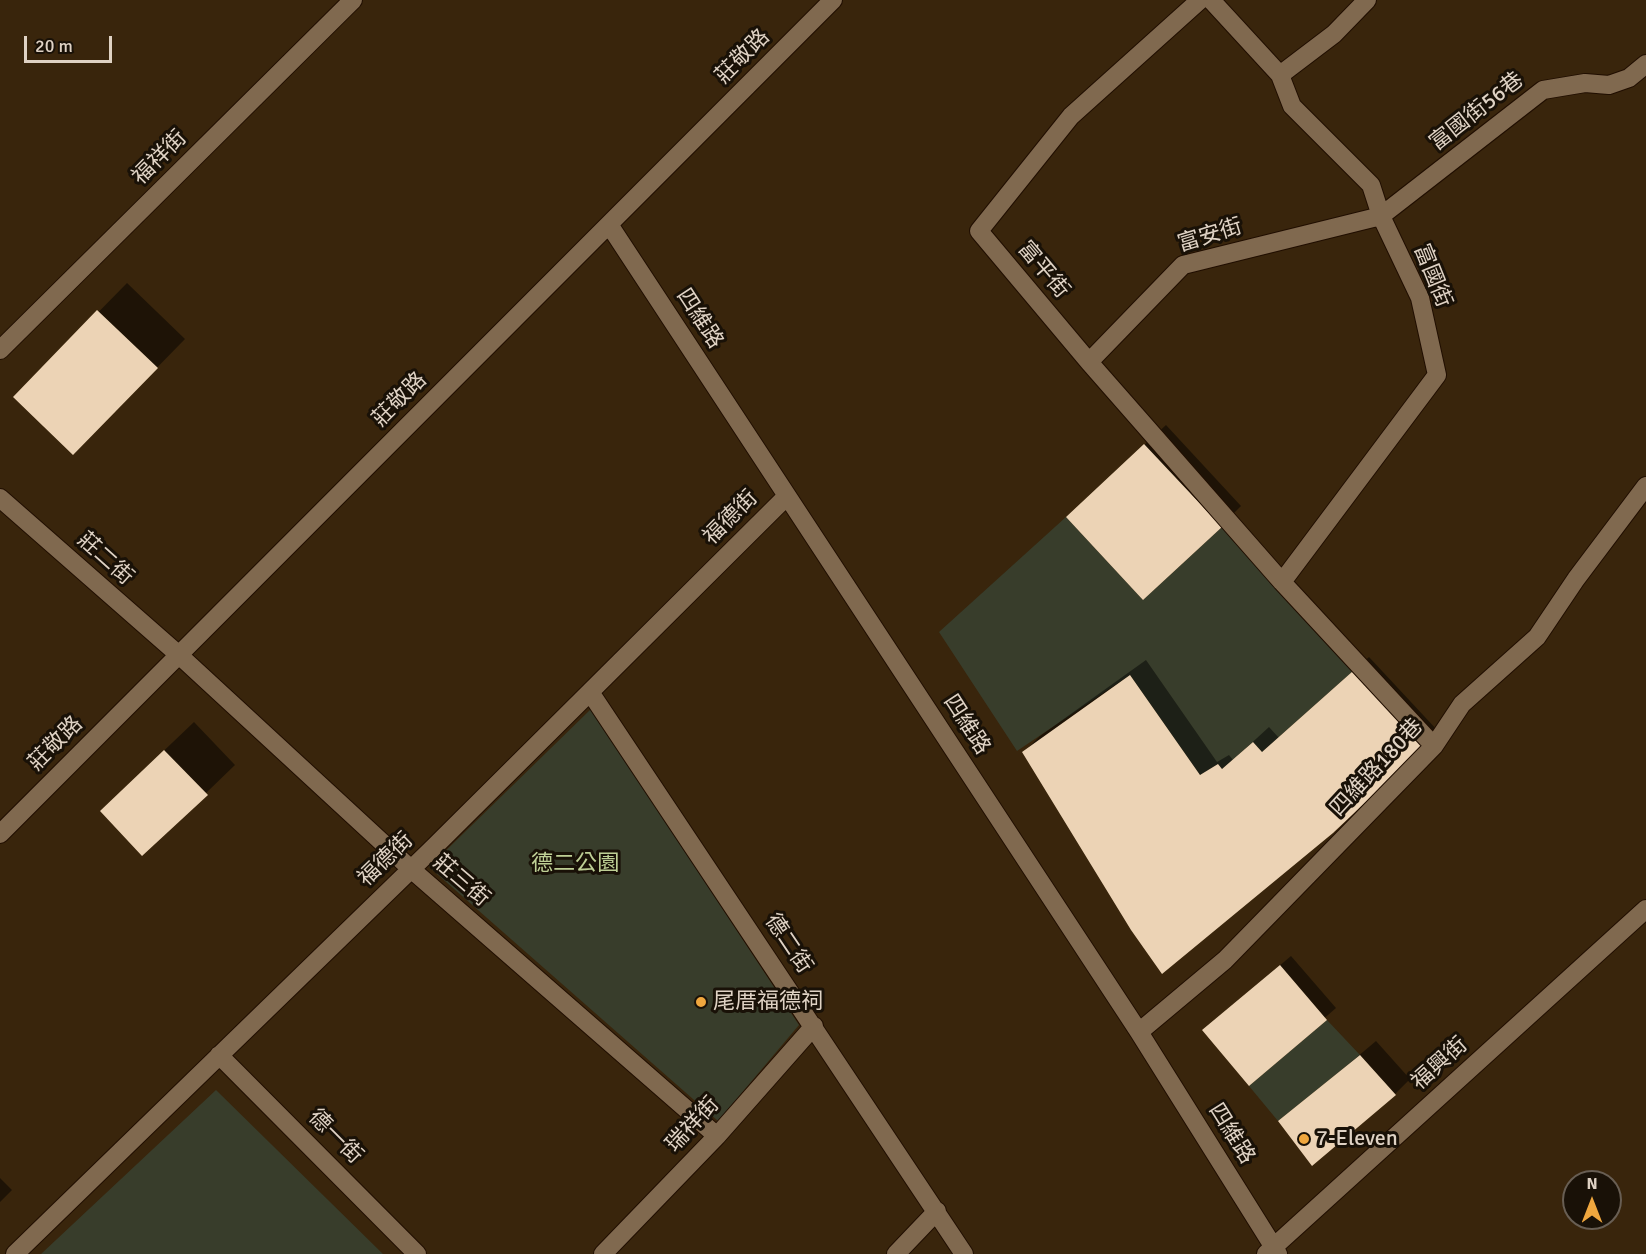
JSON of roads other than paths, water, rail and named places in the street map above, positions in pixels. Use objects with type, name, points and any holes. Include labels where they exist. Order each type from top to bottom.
[{"type":"street","name":"福祥街","points":[[0,350],[353,0]]},
{"type":"street","name":"莊敬路","points":[[0,834],[610,226],[833,0]]},
{"type":"street","name":"富平街","points":[[1200,0],[1071,116],[979,231],[1089,362],[1282,582],[1434,746]]},
{"type":"street","name":"富國街","points":[[1211,0],[1280,75],[1292,106],[1371,185],[1381,216],[1420,298],[1437,375],[1282,582]]},
{"type":"street","points":[[1280,75],[1334,34],[1367,0]]},
{"type":"street","name":"富國街56巷","points":[[1381,216],[1543,90],[1585,83],[1609,85],[1629,78],[1646,64]]},
{"type":"street","name":"富安街","points":[[1089,362],[1183,265],[1381,216]]},
{"type":"street","name":"四維路","points":[[610,226],[1139,1032],[1272,1252]]},
{"type":"street","name":"四維路180巷","points":[[1139,1032],[1225,960],[1434,746],[1462,704],[1537,636],[1575,579],[1646,486]]},
{"type":"street","name":"福德街","points":[[15,1254],[411,869],[787,496]]},
{"type":"street","name":"莊二街","points":[[0,498],[178,655]]},
{"type":"street","name":"莊三街","points":[[178,655],[411,869],[717,1136]]},
{"type":"street","name":"德二街","points":[[590,692],[964,1254]]},
{"type":"street","name":"福興街","points":[[1272,1252],[1646,909]]},
{"type":"street","name":"瑞祥街","points":[[603,1254],[717,1136],[814,1026]]},
{"type":"street","name":"德一街","points":[[219,1055],[417,1254]]},
{"type":"street","points":[[896,1254],[937,1211]]},
{"type":"place","name":"尾厝福德祠","points":[[701,1002]]},
{"type":"place","name":"7-Eleven","points":[[1304,1139]]},
{"type":"park label","name":"德二公園","points":[[575,864]]}]
